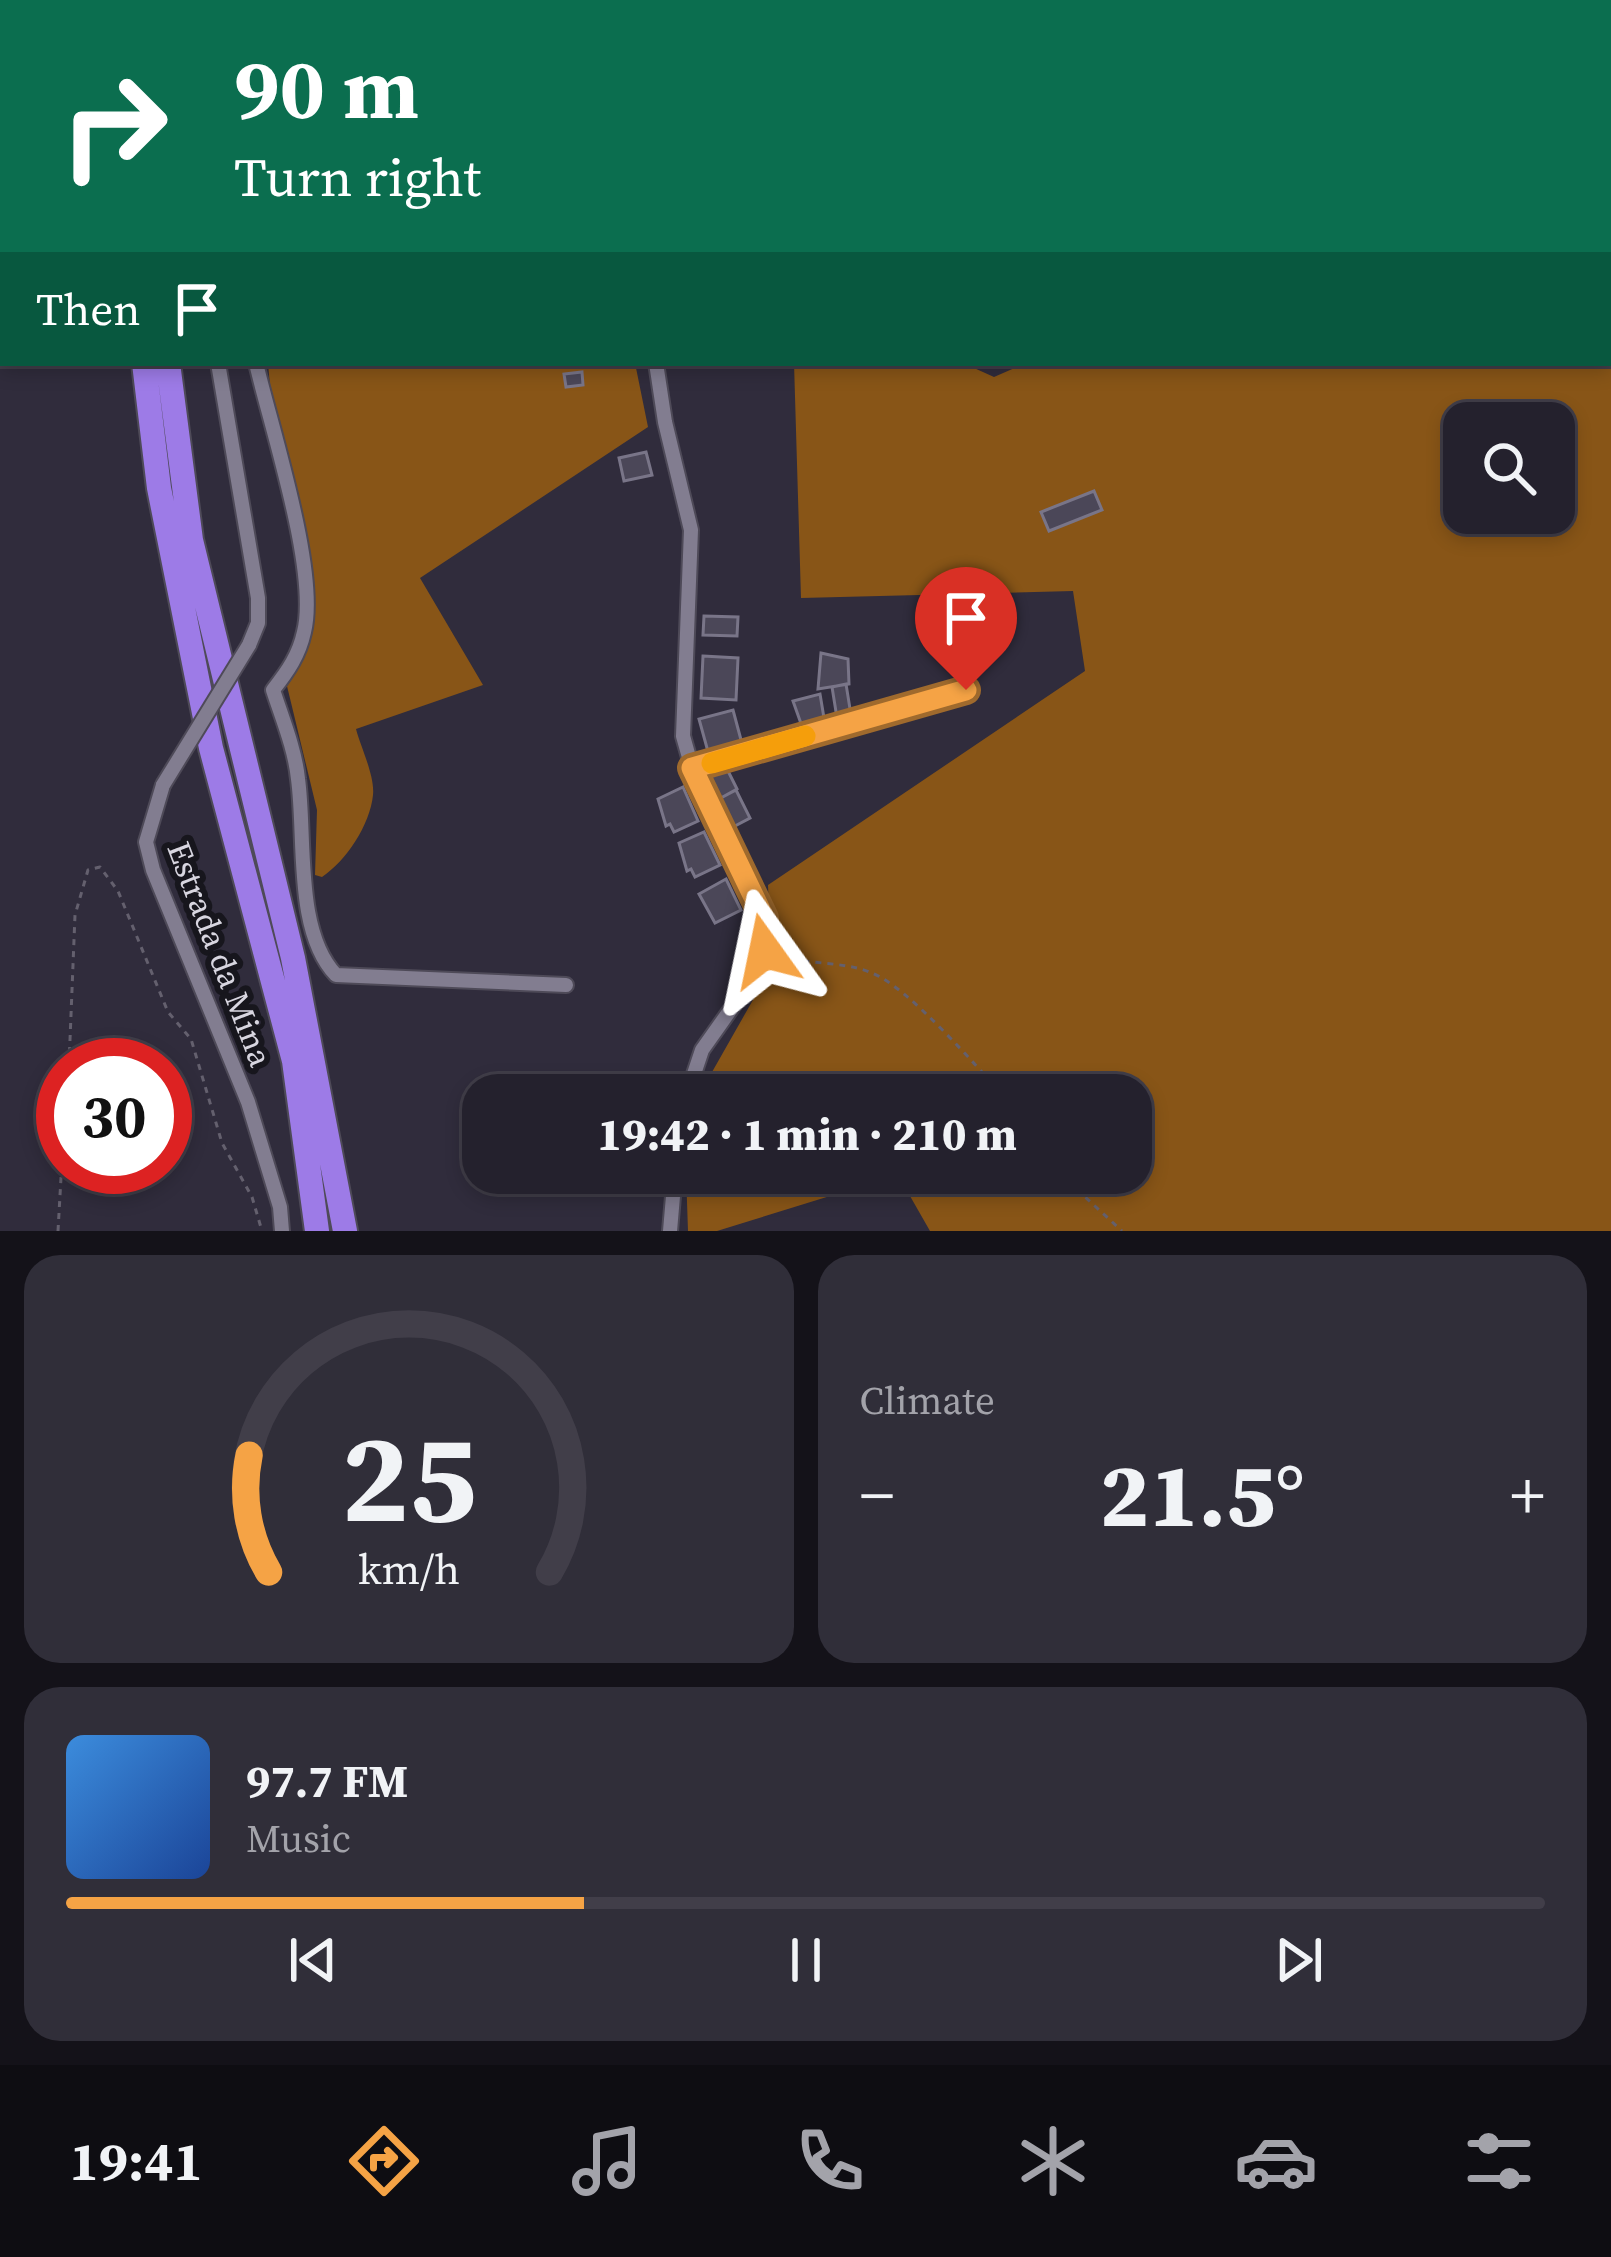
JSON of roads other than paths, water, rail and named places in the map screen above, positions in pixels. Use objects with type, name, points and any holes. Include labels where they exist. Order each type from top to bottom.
[{"type":"highway","points":[[144,366],[159,488],[211,748],[294,1061],[317,1231]]},
{"type":"highway","points":[[168,366],[191,540],[293,958],[345,1231]]},
{"type":"street","name":"Estrada da Mina","points":[[219,366],[258,598],[258,623],[163,785],[146,842],[153,870],[248,1102],[280,1207],[282,1231]]},
{"type":"street","points":[[257,366],[308,584],[305,629],[293,664],[273,690],[298,774],[307,895],[319,957],[336,975],[566,986]]},
{"type":"street","points":[[656,366],[691,530],[682,726],[692,768],[764,918],[765,951],[753,978],[702,1050],[694,1074]]},
{"type":"street","points":[[670,1231],[673,1194]]},
{"type":"lane","points":[[692,768],[966,690]]}]
